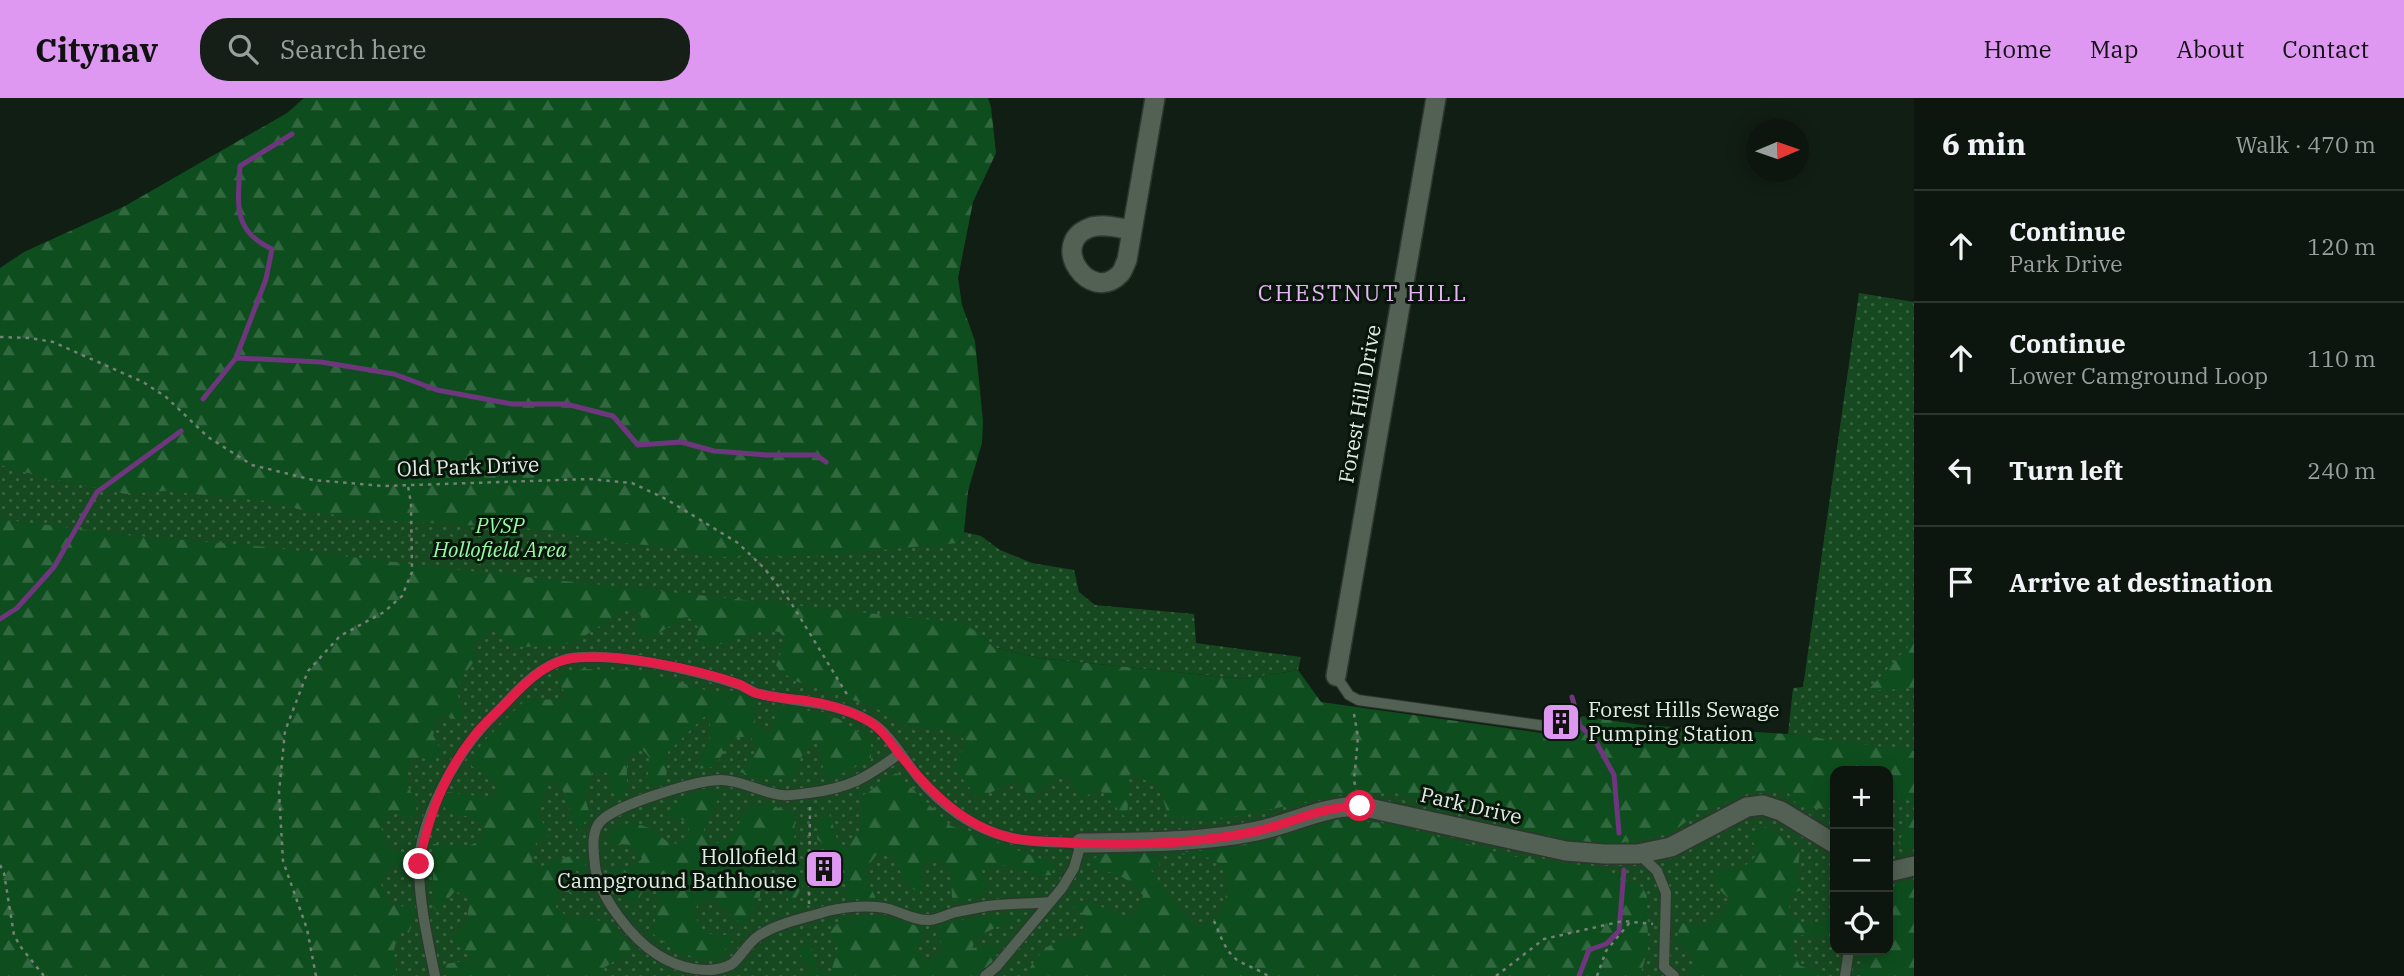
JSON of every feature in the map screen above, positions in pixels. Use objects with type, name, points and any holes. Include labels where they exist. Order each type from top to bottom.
[{"type":"street","points":[[1132,230],[1103,226],[1090,227],[1083,231],[1074,242],[1071,254],[1074,266],[1083,277],[1096,282],[1110,280],[1120,274],[1128,260],[1155,98]]},
{"type":"street","name":"Forest Hill Drive","points":[[1336,676],[1436,98]]},
{"type":"street","name":"Park Drive","points":[[1081,843],[1208,840],[1260,830],[1316,811],[1360,806],[1566,851],[1604,855],[1638,854],[1671,847],[1747,807],[1763,805],[1781,811],[1830,841]]},
{"type":"street","points":[[1893,871],[1914,866]]},
{"type":"lane","points":[[435,976],[428,944],[419,864],[431,816],[454,764],[474,735],[523,685],[550,666],[565,660],[589,657],[620,659],[685,670],[741,685],[753,692],[837,708],[869,721],[885,734],[923,783],[958,814],[986,831],[1015,839],[1081,843],[1074,867],[1062,888],[996,967],[985,976]]},
{"type":"lane","points":[[1336,676],[1349,695],[1358,700],[1546,726]]},
{"type":"lane","points":[[899,754],[864,779],[840,788],[782,795],[739,782],[720,780],[694,784],[635,802],[613,813],[600,822],[593,849],[596,873],[608,901],[645,947],[670,963],[686,970],[718,971],[732,964],[756,937],[776,927],[823,912],[887,908],[914,918],[930,920],[988,906],[1050,902]]},
{"type":"lane","points":[[1638,854],[1657,871],[1666,893],[1664,967],[1674,976]]},
{"type":"lane","points":[[1845,976],[1848,955]]},
{"type":"path","name":"Old Park Drive","points":[[0,337],[53,342],[143,382],[166,397],[208,437],[252,465],[313,480],[384,486],[589,479],[632,483],[666,499],[738,542],[764,568],[790,601],[845,693],[869,721]]},
{"type":"path","points":[[316,976],[307,929],[283,861],[279,792],[285,731],[308,671],[340,636],[384,612],[402,596],[412,572],[411,503],[408,486]]},
{"type":"path","points":[[1353,712],[1358,737],[1354,780],[1360,806]]},
{"type":"path","points":[[809,917],[811,792]]},
{"type":"path","points":[[0,865],[4,873],[15,934],[20,946],[44,976]]},
{"type":"path","points":[[1214,920],[1226,948],[1238,960],[1268,976]]},
{"type":"path","points":[[1496,976],[1544,939],[1623,921],[1666,926]]},
{"type":"path","points":[[1597,976],[1606,951],[1631,921]]},
{"type":"green space","points":[[304,98],[988,98],[996,153],[973,202],[958,278],[962,305],[975,341],[983,421],[982,443],[968,491],[964,532],[958,543],[815,556],[713,557],[672,547],[621,543],[538,529],[376,520],[306,511],[267,501],[166,491],[126,494],[42,477],[0,465],[0,268],[24,252],[125,206],[287,113]]},
{"type":"green space","name":"PVSP Hollofield Area","points":[[1859,293],[1914,302],[1914,976],[0,976],[0,299],[958,543],[964,532],[981,536],[1000,550],[1032,563],[1074,570],[1079,592],[1095,605],[1194,614],[1196,643],[1301,657],[1298,670],[1244,679],[1039,658],[993,647],[982,635],[941,709],[1789,780],[1795,735],[1788,734],[1793,688],[1803,687]]},
{"type":"green space","points":[[0,519],[126,535],[267,547],[962,623],[982,635],[993,647],[1039,658],[1244,679],[1298,670],[1321,702],[1556,735],[1570,731],[1582,716],[1641,725],[1788,734],[1914,751],[1914,806],[1911,801],[1893,798],[1893,766],[1830,766],[1828,809],[1799,807],[1786,790],[1755,791],[1696,814],[1670,834],[1603,846],[1554,838],[1395,793],[1339,795],[1224,819],[1169,818],[1159,787],[1130,773],[1127,819],[1099,789],[1081,799],[1068,775],[1050,781],[1028,801],[1024,788],[1013,781],[986,795],[976,796],[953,767],[968,741],[947,730],[907,726],[874,707],[798,682],[781,672],[776,665],[786,639],[779,632],[759,632],[720,644],[700,646],[696,637],[699,629],[694,621],[686,617],[650,638],[640,636],[637,626],[641,617],[638,609],[629,608],[576,641],[558,646],[515,647],[492,629],[477,640],[472,649],[478,657],[458,688],[461,721],[442,715],[433,735],[442,752],[431,763],[423,758],[413,758],[407,766],[407,785],[417,802],[416,811],[409,818],[391,812],[383,825],[383,840],[392,849],[407,854],[410,862],[408,871],[401,865],[391,866],[380,882],[389,901],[397,907],[416,904],[409,933],[400,931],[394,949],[396,971],[406,976],[0,976]]},
{"type":"green space","points":[[1914,640],[1914,688],[1867,691]]},
{"type":"green space","points":[[573,669],[638,670],[709,691],[739,692],[756,702],[755,724],[763,732],[774,730],[775,712],[784,704],[839,719],[871,740],[871,760],[834,777],[824,775],[819,741],[804,751],[793,778],[757,778],[740,772],[758,749],[750,736],[733,738],[714,767],[697,769],[711,735],[709,717],[704,717],[668,752],[666,781],[647,787],[649,757],[642,749],[627,756],[627,790],[620,799],[611,792],[609,773],[593,771],[585,798],[590,814],[578,832],[560,783],[549,780],[538,815],[550,834],[536,843],[532,862],[542,866],[570,856],[586,863],[583,873],[565,867],[552,875],[560,884],[594,896],[561,891],[556,907],[565,915],[608,922],[632,949],[604,968],[605,976],[449,976],[444,964],[473,960],[452,940],[467,919],[470,899],[455,891],[437,912],[433,907],[433,844],[469,846],[481,840],[484,828],[477,818],[448,813],[442,803],[447,792],[492,798],[498,795],[495,782],[470,765],[482,743],[525,700],[568,699],[556,677]]},
{"type":"green space","points":[[896,773],[951,826],[1055,864],[1051,875],[1007,866],[990,866],[981,870],[989,887],[985,891],[972,898],[952,901],[951,871],[943,862],[925,859],[920,894],[904,882],[895,857],[877,854],[864,871],[879,906],[847,896],[843,860],[817,839],[819,820],[829,813],[839,845],[848,849],[861,827],[862,796]]},
{"type":"green space","points":[[709,791],[720,795],[704,829],[706,841],[712,844],[729,840],[749,807],[774,806],[795,815],[794,844],[803,885],[792,905],[788,900],[792,877],[778,865],[761,869],[760,896],[743,926],[713,898],[698,903],[694,914],[704,930],[711,934],[730,935],[733,940],[718,958],[682,953],[652,933],[659,903],[656,884],[646,885],[637,902],[632,903],[620,893],[609,870],[632,867],[642,859],[633,845],[608,840],[610,833],[630,822],[650,828],[669,843],[682,844],[689,834],[688,822],[666,814],[684,795]]},
{"type":"green space","points":[[1914,812],[1914,846],[1906,848],[1898,843]]},
{"type":"green space","points":[[1334,818],[1390,824],[1516,857],[1598,867],[1642,887],[1647,896],[1648,949],[1640,976],[1026,976],[1034,961],[1046,948],[1056,942],[1078,937],[1085,931],[1087,917],[1071,903],[1092,904],[1125,918],[1135,915],[1143,896],[1134,885],[1122,877],[1095,869],[1093,860],[1099,855],[1123,850],[1156,856],[1160,865],[1151,870],[1191,921],[1204,925],[1213,922],[1224,904],[1227,882],[1225,872],[1220,864],[1211,859],[1179,854],[1257,839]]},
{"type":"green space","points":[[1767,827],[1800,850],[1797,876],[1805,889],[1790,894],[1789,915],[1805,925],[1830,919],[1830,932],[1827,937],[1796,935],[1790,948],[1800,966],[1825,971],[1825,976],[1689,976],[1694,960],[1686,946],[1676,940],[1681,923],[1702,926],[1721,918],[1730,900],[1715,885],[1714,869],[1734,868],[1750,862],[1758,851],[1750,837],[1752,831]]},
{"type":"green space","points":[[1914,881],[1914,976],[1860,976],[1864,955],[1893,955],[1893,887],[1899,882]]},
{"type":"green space","points":[[1020,916],[974,938],[973,948],[998,944],[992,963],[977,976],[830,976],[838,947],[829,933],[841,919],[889,917],[924,928],[917,952],[928,963],[941,953],[940,921]]},
{"type":"green space","points":[[809,938],[817,970],[829,976],[807,976],[809,967],[799,953]]},
{"type":"waterway","points":[[203,399],[236,358],[266,279],[272,249],[250,234],[240,215],[240,166],[292,134]]},
{"type":"waterway","points":[[236,358],[321,362],[394,374],[437,390],[512,404],[566,404],[613,416],[638,445],[681,442],[714,451],[816,455],[826,462]]},
{"type":"waterway","points":[[0,619],[17,608],[54,567],[97,492],[181,431]]},
{"type":"waterway","points":[[1572,697],[1580,726],[1594,738],[1614,775],[1619,833]]},
{"type":"waterway","points":[[1579,976],[1589,950],[1606,944],[1619,931],[1624,870]]},
{"type":"place","name":"Forest Hills Sewage Pumping Station","points":[[1561,722]]},
{"type":"place","name":"Hollofield Campground Bathhouse","points":[[824,869]]},
{"type":"district","name":"CHESTNUT HILL","points":[[1363,293]]},
{"type":"route","points":[[419,864],[425,834],[438,797],[454,764],[474,735],[523,685],[550,666],[565,660],[589,657],[620,659],[685,670],[741,685],[753,692],[837,708],[869,721],[885,734],[923,783],[958,814],[986,831],[1015,839],[1081,843],[1208,840],[1260,830],[1316,811],[1360,806]]}]
